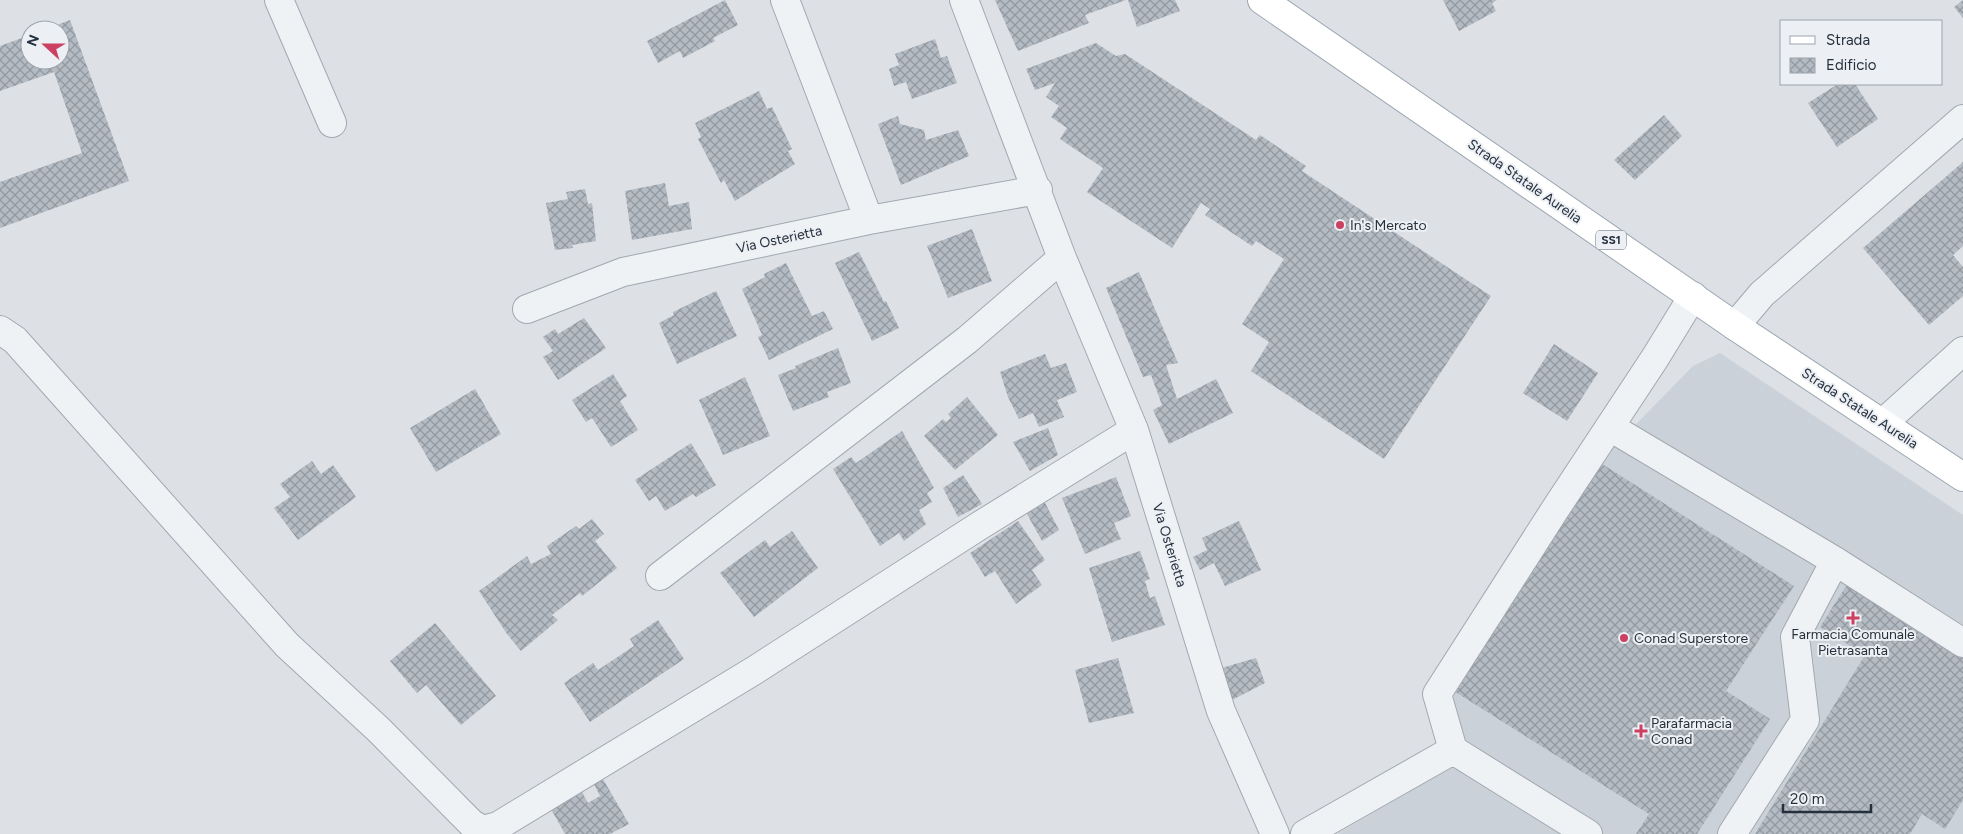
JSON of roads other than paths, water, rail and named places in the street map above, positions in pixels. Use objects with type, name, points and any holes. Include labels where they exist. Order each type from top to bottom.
[{"type":"main road","name":"Strada Statale Aurelia","points":[[1262,0],[1735,326],[1963,477]]},
{"type":"street","points":[[279,0],[332,123]]},
{"type":"street","points":[[785,0],[869,220]]},
{"type":"street","name":"Via Osterietta","points":[[964,0],[1038,190],[1062,258],[1134,430],[1221,711],[1275,834]]},
{"type":"street","points":[[1735,326],[1762,294],[1963,119]]},
{"type":"street","name":"Via Osterietta","points":[[527,309],[622,272],[869,220],[1038,190]]},
{"type":"street","points":[[660,576],[966,340],[1062,258]]},
{"type":"street","points":[[1588,834],[1453,750],[1437,694],[1655,358],[1693,296]]},
{"type":"street","points":[[0,330],[15,340],[287,645],[379,730],[470,823],[482,830],[498,826],[755,670],[1134,430]]},
{"type":"street","points":[[1883,423],[1963,351]]},
{"type":"street","points":[[1610,427],[1835,561],[1963,643]]},
{"type":"street","points":[[1732,834],[1805,720],[1795,637],[1835,561]]},
{"type":"street","points":[[1305,834],[1453,750]]},
{"type":"place","name":"In's Mercato","points":[[1340,225]]},
{"type":"place","name":"Farmacia Comunale Pietrasanta","points":[[1853,618]]},
{"type":"place","name":"Conad Superstore","points":[[1624,638]]},
{"type":"place","name":"Parafarmacia Conad","points":[[1641,731]]}]
